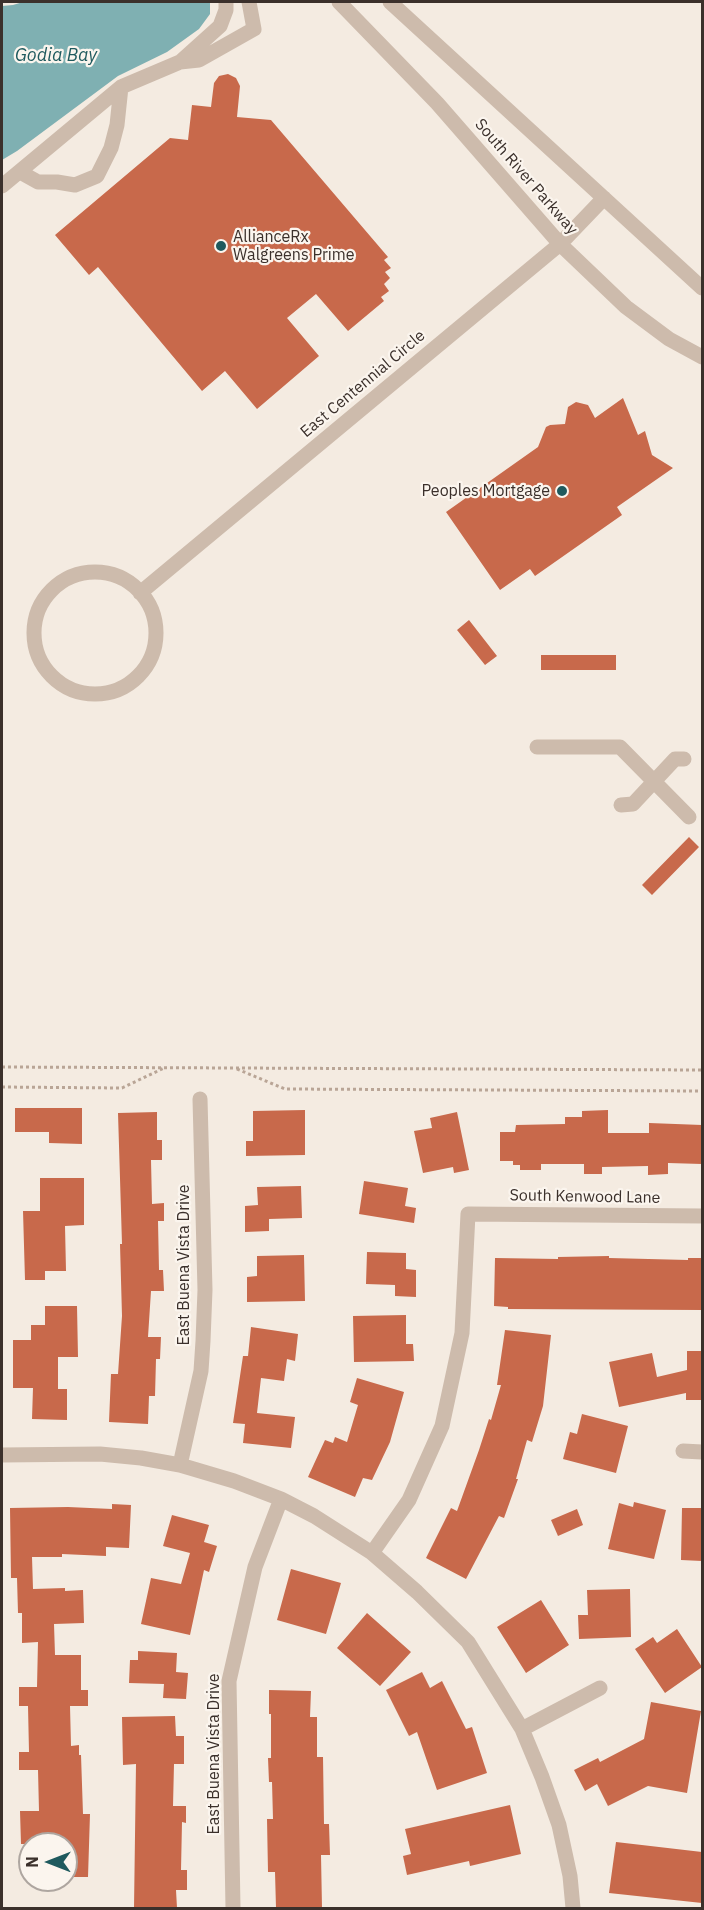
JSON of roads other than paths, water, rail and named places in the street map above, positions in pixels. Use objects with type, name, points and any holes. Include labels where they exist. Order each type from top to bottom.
[{"type":"street","points":[[180,62],[220,26],[226,10],[226,2]]},
{"type":"street","points":[[2,186],[122,87],[180,62],[199,60],[254,29],[249,2]]},
{"type":"street","name":"South River Parkway","points":[[339,2],[437,103],[560,244],[626,307],[669,339],[702,357]]},
{"type":"street","name":"South River Parkway","points":[[390,2],[702,288]]},
{"type":"street","points":[[20,172],[38,182],[75,185],[97,176],[111,148],[117,125],[122,87]]},
{"type":"street","name":"East Centennial Circle","points":[[140,593],[560,244],[603,198]]},
{"type":"street","points":[[85,573],[106,573],[124,580],[140,593],[151,610],[155,629],[154,649],[146,667],[132,682],[115,691],[95,695],[76,692],[58,682],[44,668],[36,649],[34,629],[38,609],[50,592],[66,579],[85,573]]},
{"type":"street","points":[[537,747],[620,747],[689,817]]},
{"type":"street","points":[[621,805],[633,804],[675,759],[684,759]]},
{"type":"street","name":"East Buena Vista Drive","points":[[180,1465],[201,1371],[205,1290],[200,1099]]},
{"type":"street","name":"South Kenwood Lane","points":[[372,1553],[409,1500],[442,1426],[462,1333],[468,1214],[702,1216]]},
{"type":"street","points":[[683,1451],[702,1452]]},
{"type":"street","points":[[2,1455],[100,1454],[180,1465],[234,1481],[281,1499],[314,1516],[372,1553],[417,1592],[468,1642],[522,1729],[560,1825],[570,1876],[573,1908]]},
{"type":"street","name":"East Buena Vista Drive","points":[[233,1908],[229,1681],[255,1567],[281,1499]]},
{"type":"street","points":[[522,1729],[600,1688]]},
{"type":"water","name":"Godia Bay","points":[[23,2],[210,2],[210,14],[199,29],[167,52],[118,76],[2,160],[2,6]]},
{"type":"place","name":"AllianceRx Walgreens Prime","points":[[221,246]]},
{"type":"place","name":"Peoples Mortgage","points":[[562,491]]}]
